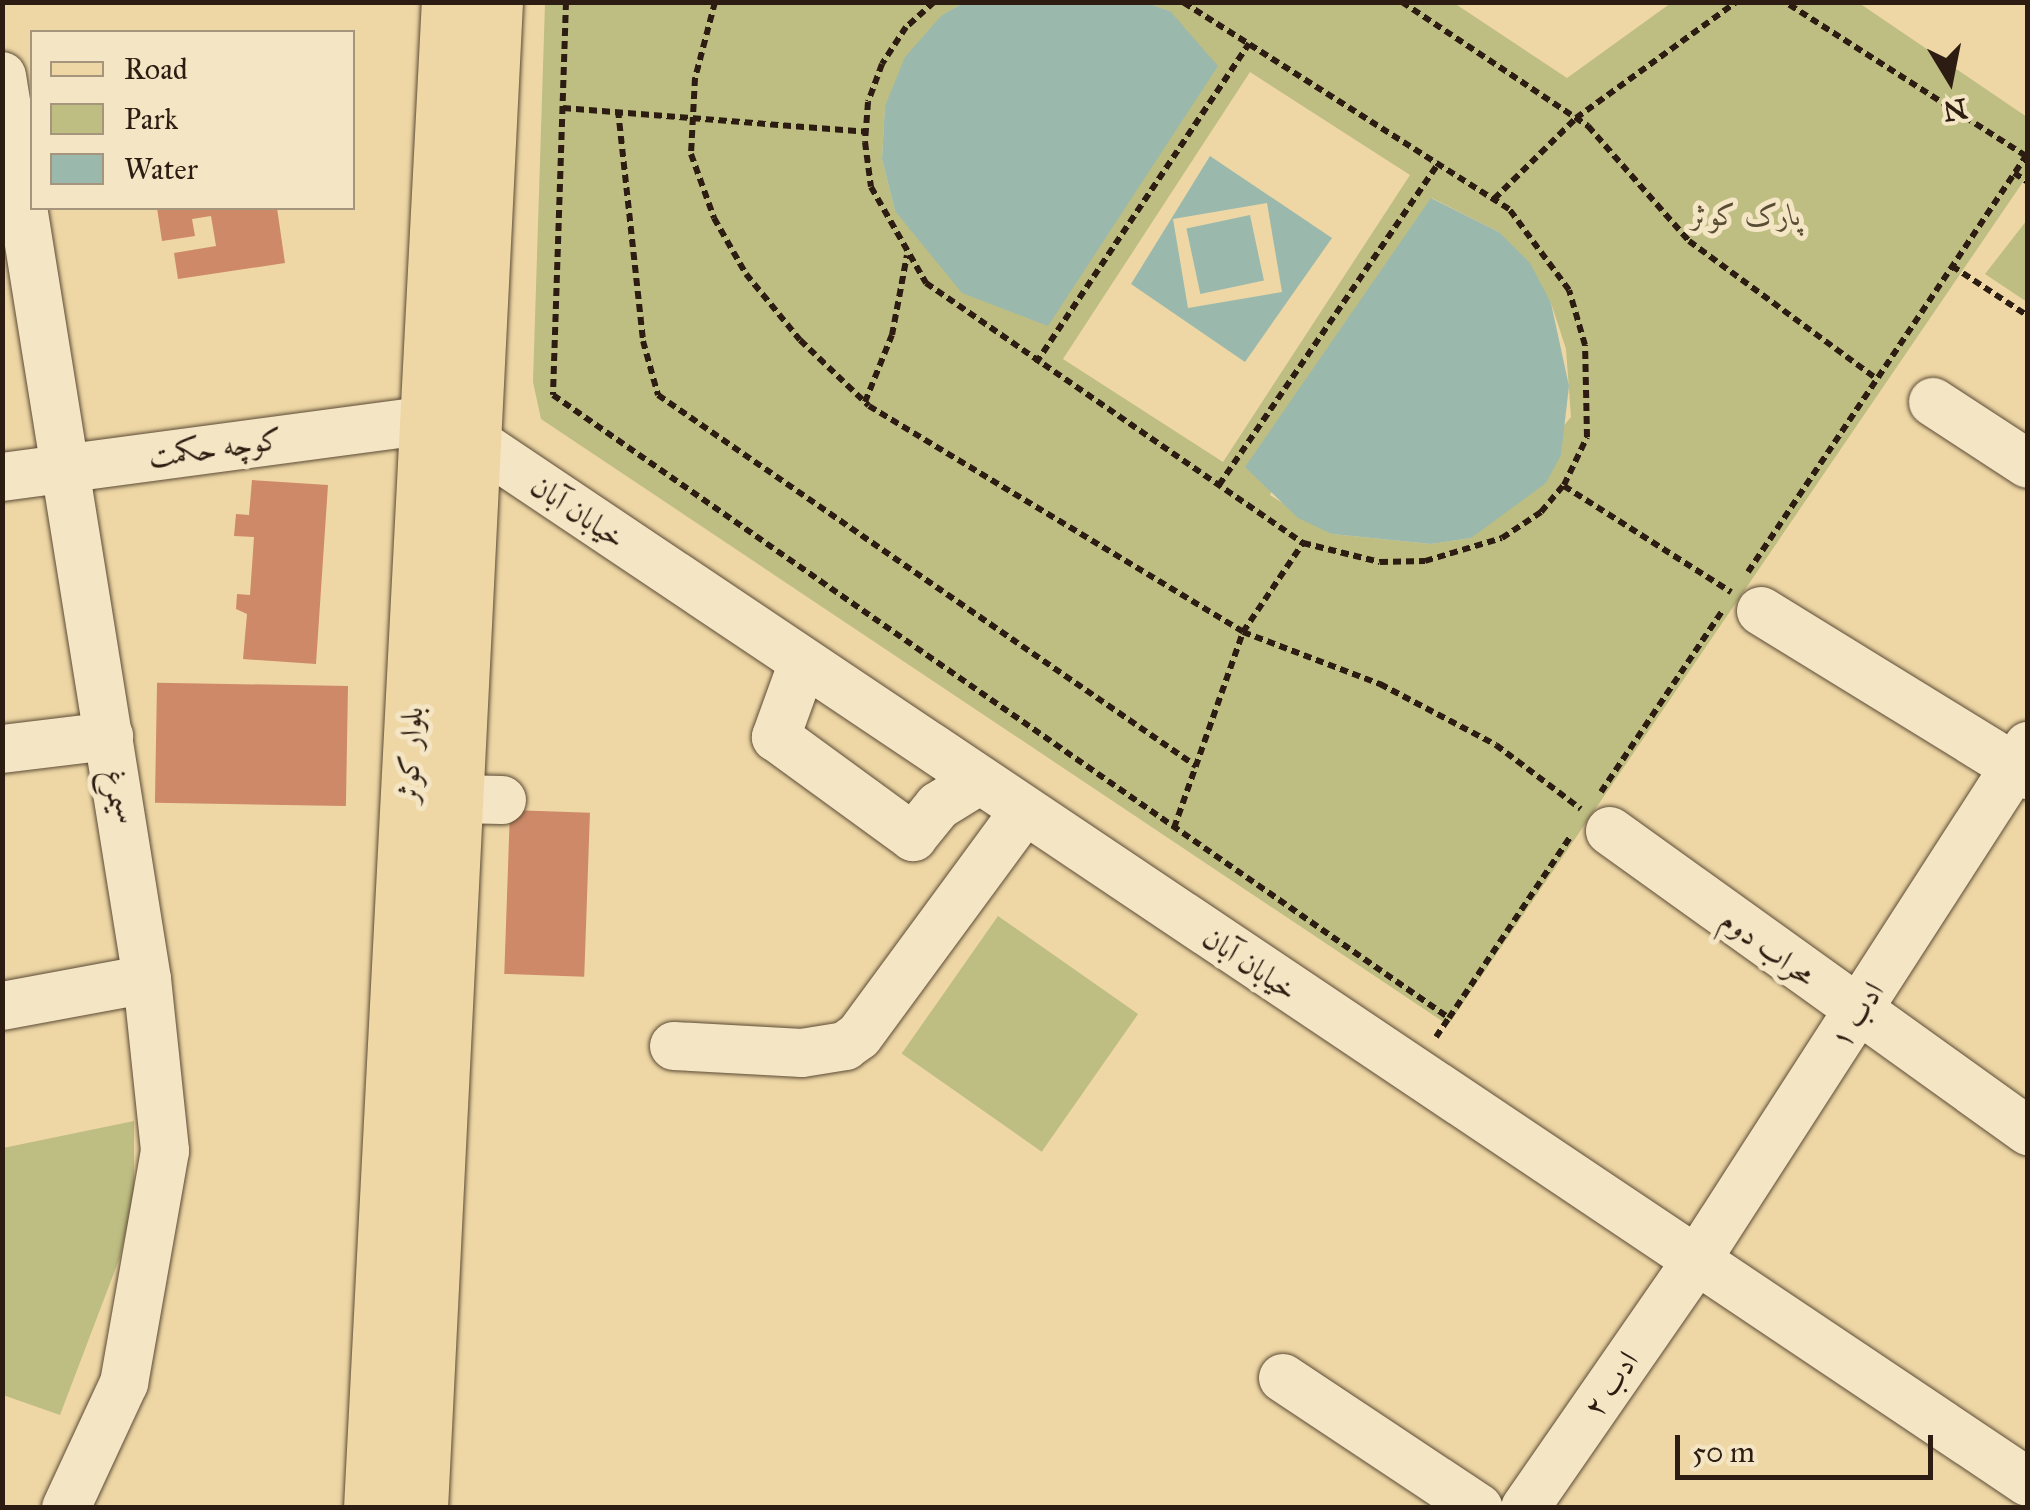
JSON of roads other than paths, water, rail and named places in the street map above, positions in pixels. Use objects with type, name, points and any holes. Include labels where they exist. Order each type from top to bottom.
[{"type":"main road","name":"بلوار کوثر","points":[[372,1508],[449,2]]},
{"type":"main road","name":"بلوار کوثر","points":[[420,1508],[479,800],[476,442],[495,2]]},
{"type":"street","name":"سیمرغ","points":[[2,76],[17,256],[66,469],[147,979],[166,1151],[124,1383],[66,1508]]},
{"type":"street","points":[[1933,402],[2028,464]]},
{"type":"street","name":"خیابان آبان","points":[[427,420],[476,442],[802,665],[2014,1477]]},
{"type":"street","name":"کوچه حکمت","points":[[2,476],[427,420]]},
{"type":"street","points":[[1747,602],[2023,762]]},
{"type":"street","points":[[802,665],[776,737],[913,837],[938,806],[977,782]]},
{"type":"street","points":[[2,749],[109,736]]},
{"type":"street","name":"ادب ۱","points":[[1696,1261],[2023,762]]},
{"type":"street","points":[[674,1046],[802,1053],[844,1046],[859,1036],[1024,814]]},
{"type":"street","name":"محراب دوم","points":[[1598,822],[1858,1014],[2028,1131]]},
{"type":"street","points":[[2,1006],[147,979]]},
{"type":"street","name":"ادب ۲","points":[[1525,1508],[1696,1261]]},
{"type":"street","points":[[1283,1378],[1479,1508]]},
{"type":"water","points":[[963,3],[1147,3],[1170,11],[1218,66],[1048,326],[962,293],[895,211],[882,159],[885,106],[905,57],[942,15]]},
{"type":"water","points":[[1210,156],[1332,238],[1245,362],[1131,284]],"holes":[[[1267,203],[1282,292],[1188,308],[1173,219]]]},
{"type":"water","points":[[1431,198],[1499,232],[1530,263],[1551,303],[1569,386],[1561,455],[1546,483],[1471,538],[1431,544],[1332,534],[1298,518],[1245,467]]},
{"type":"water","points":[[1250,215],[1264,281],[1200,294],[1186,229]]},
{"type":"park label","name":"پارک کوثر","points":[[1746,215]]}]
